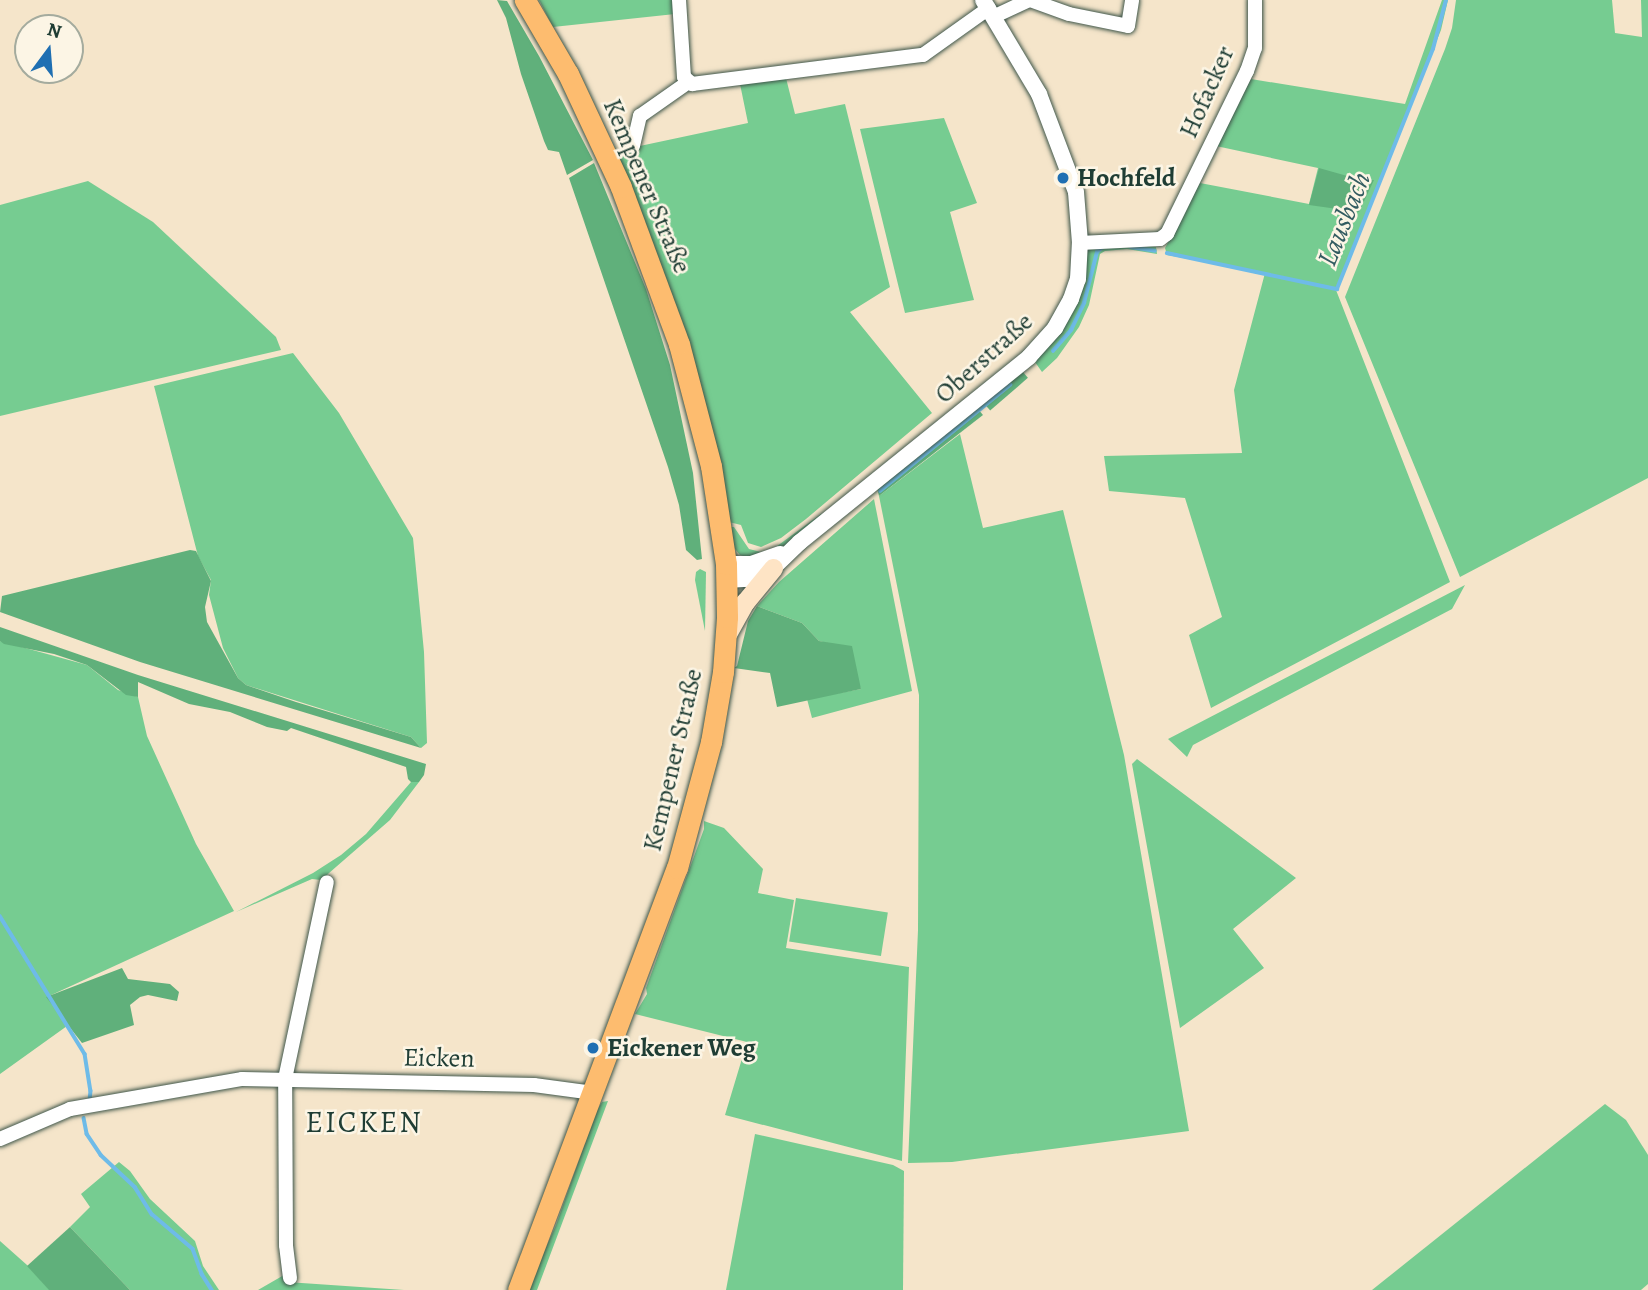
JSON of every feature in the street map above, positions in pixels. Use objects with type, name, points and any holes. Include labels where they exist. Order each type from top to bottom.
[{"type":"main road","name":"Kempener Straße","points":[[518,1290],[684,845],[711,743],[727,634],[726,572],[705,437],[666,303],[621,187],[587,113],[524,0]]},
{"type":"main road","points":[[727,634],[745,602],[773,568]]},
{"type":"street","points":[[679,0],[683,70],[687,83]]},
{"type":"street","points":[[633,146],[640,116],[687,83],[697,84],[923,55],[989,8],[1029,0],[1069,14],[1128,26],[1132,0]]},
{"type":"street","name":"Hofacker","points":[[1080,243],[1160,239],[1167,234],[1247,71],[1255,48],[1255,0]]},
{"type":"street","name":"Oberstraße","points":[[800,542],[1029,357],[1065,312],[1078,279],[1080,243],[1076,192],[1039,94],[989,8]]},
{"type":"street","points":[[726,572],[771,559],[800,542]]},
{"type":"street","points":[[726,572],[748,579],[773,568],[800,542]]},
{"type":"street","points":[[290,1278],[286,1245],[285,1079],[327,882]]},
{"type":"street","name":"Eicken","points":[[0,1139],[71,1109],[242,1079],[534,1085],[593,1093]]},
{"type":"green space","points":[[497,0],[507,1],[593,160],[567,175],[559,152],[548,150],[544,141],[521,74],[506,18]]},
{"type":"green space","points":[[539,0],[674,0],[675,14],[553,27]]},
{"type":"green space","points":[[1442,0],[1448,0],[1441,30],[1336,290],[1450,582],[1211,708],[1189,635],[1222,617],[1185,498],[1109,491],[1104,456],[1242,453],[1234,390],[1265,273],[1167,255],[1165,248],[1200,183],[1309,204],[1318,168],[1216,146],[1251,79],[1405,104]]},
{"type":"green space","points":[[1456,0],[1612,0],[1615,33],[1642,37],[1641,0],[1648,0],[1648,478],[1460,577],[1345,297],[1445,49],[1452,28]]},
{"type":"green space","points":[[786,78],[795,114],[845,104],[890,287],[850,312],[932,413],[806,519],[781,538],[761,547],[748,543],[741,525],[729,522],[720,462],[613,155],[621,150],[748,123],[740,84]]},
{"type":"green space","points":[[944,118],[977,203],[950,212],[974,300],[905,313],[860,129]]},
{"type":"green space","points":[[594,163],[646,289],[670,365],[693,473],[702,559],[697,560],[686,550],[679,505],[668,467],[569,178]]},
{"type":"green space","points":[[1319,168],[1365,181],[1374,180],[1359,212],[1309,205]]},
{"type":"green space","points":[[88,181],[153,222],[276,337],[281,350],[0,416],[0,205]]},
{"type":"green space","points":[[1132,243],[1156,247],[1157,254],[1127,249],[1100,254],[1089,305],[1079,327],[1057,358],[1042,372],[1035,362],[1087,251],[1091,247]]},
{"type":"green space","points":[[293,353],[339,413],[413,538],[424,652],[427,743],[421,748],[411,737],[246,685],[238,678],[223,648],[209,595],[211,580],[198,556],[154,386]]},
{"type":"green space","points":[[1022,371],[1028,378],[990,411],[984,404]]},
{"type":"green space","points":[[977,408],[983,415],[879,496],[877,488]]},
{"type":"green space","points":[[960,434],[983,528],[1063,510],[1124,755],[1189,1131],[952,1162],[908,1163],[918,930],[919,695],[879,496]]},
{"type":"green space","points":[[874,499],[912,691],[812,718],[807,699],[861,689],[839,646],[819,641],[802,623],[757,606],[779,582]]},
{"type":"green space","points":[[821,514],[824,515],[780,550],[749,558],[740,555],[731,544],[728,527],[734,527],[749,549],[761,552],[773,549]]},
{"type":"green space","points":[[190,550],[196,551],[211,581],[205,607],[207,622],[238,678],[246,685],[411,737],[421,748],[140,662],[0,612],[2,596]]},
{"type":"green space","points":[[700,569],[706,572],[705,631],[695,580],[696,572]]},
{"type":"green space","points":[[1465,585],[1452,609],[1193,745],[1187,757],[1168,739]]},
{"type":"green space","points":[[757,606],[802,623],[819,641],[852,646],[861,689],[777,707],[770,673],[734,668],[737,666],[748,621]]},
{"type":"green space","points":[[0,627],[138,675],[426,764],[424,775],[419,782],[411,782],[406,767],[291,728],[287,731],[267,727],[230,712],[189,704],[138,682],[138,697],[126,695],[87,665],[54,654],[4,644],[0,641]]},
{"type":"green space","points":[[0,641],[87,665],[118,690],[138,697],[147,736],[196,844],[234,911],[47,997],[67,1026],[0,1074]]},
{"type":"green space","points":[[1137,759],[1296,878],[1233,929],[1264,968],[1180,1028],[1132,764]]},
{"type":"green space","points":[[411,782],[419,782],[390,820],[321,880],[312,879],[236,912],[313,873],[341,855],[366,834]]},
{"type":"green space","points":[[704,821],[724,828],[763,869],[758,893],[794,900],[786,948],[909,967],[902,1161],[725,1115],[747,1042],[635,1014],[647,994],[646,988],[704,829]]},
{"type":"green space","points":[[796,898],[888,913],[881,956],[789,941]]},
{"type":"green space","points":[[122,968],[128,979],[170,984],[179,992],[177,1001],[148,995],[140,997],[130,1005],[134,1025],[82,1043],[46,997]]},
{"type":"green space","points":[[608,1101],[537,1290],[527,1290],[556,1225],[596,1112],[602,1102]]},
{"type":"green space","points":[[1605,1104],[1626,1120],[1648,1155],[1648,1284],[1641,1290],[1372,1290]]},
{"type":"green space","points":[[755,1134],[893,1165],[904,1171],[903,1290],[726,1290]]},
{"type":"green space","points":[[119,1162],[130,1171],[150,1199],[195,1241],[203,1266],[219,1290],[130,1290],[70,1227],[90,1207],[81,1194]]},
{"type":"green space","points":[[70,1227],[130,1290],[49,1290],[27,1266]]},
{"type":"green space","points":[[0,1241],[27,1265],[50,1290],[0,1290]]},
{"type":"green space","points":[[284,1275],[287,1282],[404,1290],[258,1290]]},
{"type":"waterway","name":"Lausbach","points":[[1167,253],[1337,289],[1433,49],[1446,0]]},
{"type":"waterway","name":"Lausbach","points":[[1131,247],[1155,251]]},
{"type":"waterway","name":"Lausbach","points":[[1053,351],[1071,330],[1084,303],[1097,252],[1102,248]]},
{"type":"waterway","name":"Lausbach","points":[[880,491],[1010,385]]},
{"type":"waterway","points":[[0,916],[85,1054],[90,1101]]},
{"type":"waterway","points":[[84,1118],[87,1134],[101,1155],[135,1187],[152,1214],[193,1249],[202,1274],[212,1290]]},
{"type":"place","name":"Hochfeld","points":[[1063,178]]},
{"type":"place","name":"Eickener Weg","points":[[593,1048]]},
{"type":"district","name":"EICKEN","points":[[364,1122]]}]
